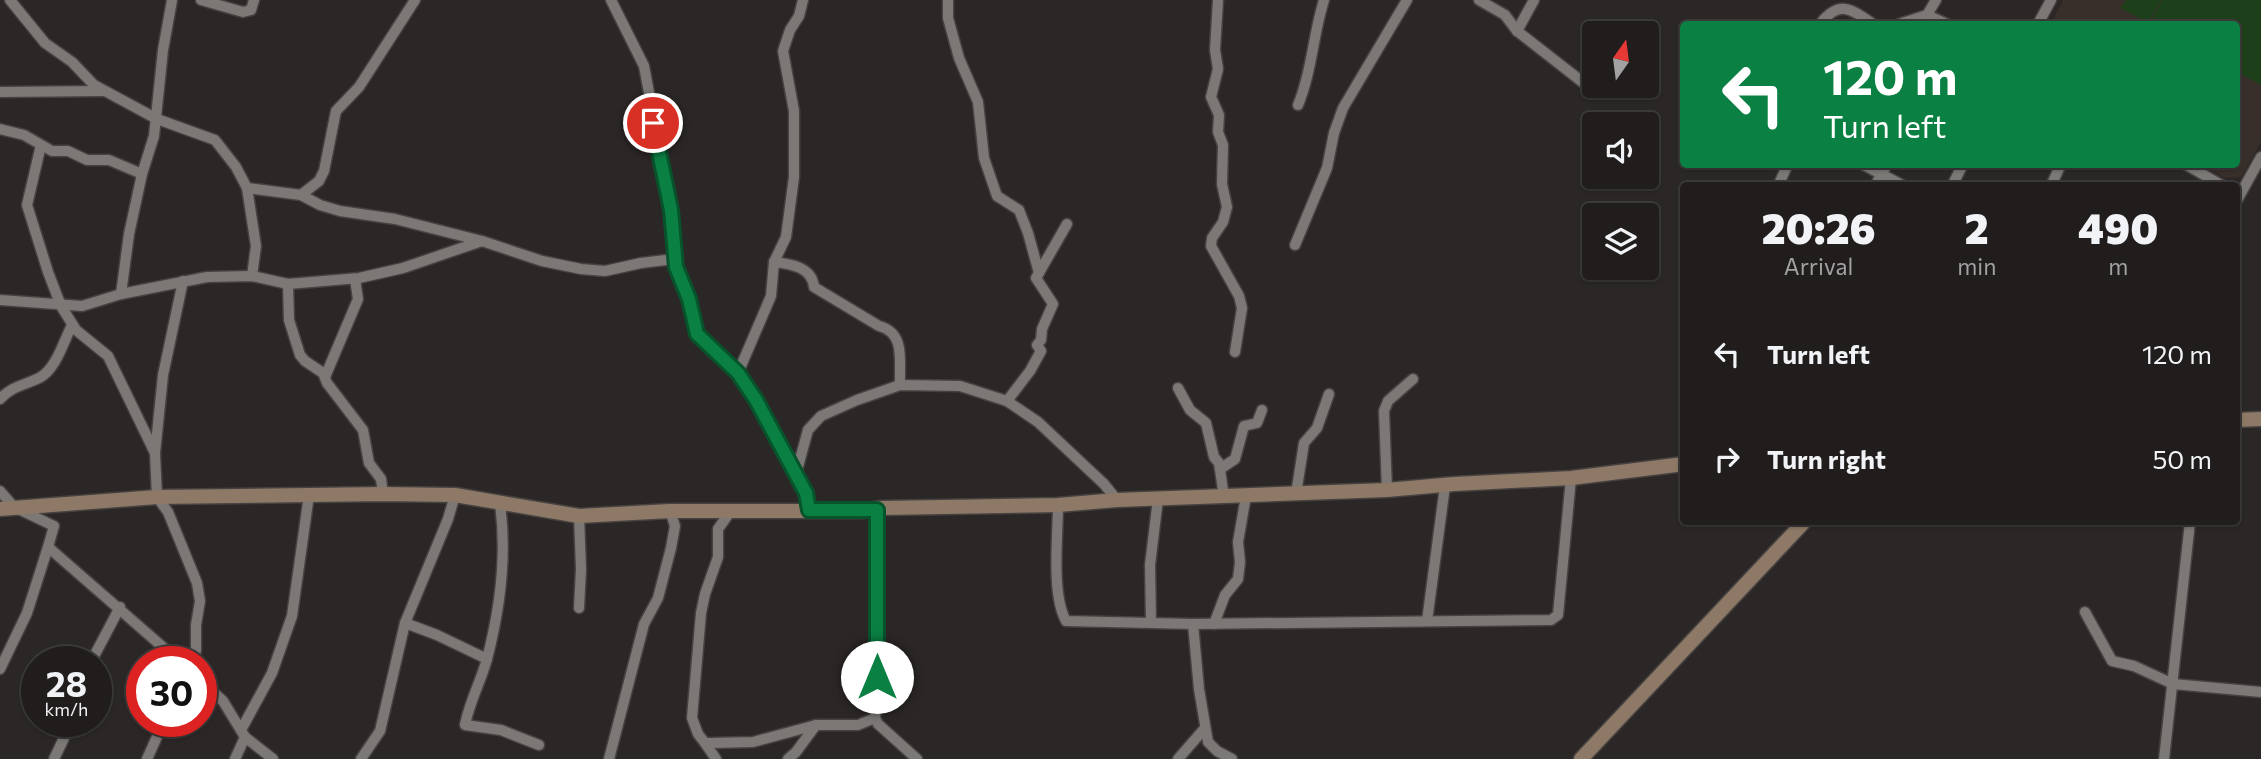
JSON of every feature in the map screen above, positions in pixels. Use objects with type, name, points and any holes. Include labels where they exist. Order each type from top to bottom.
[{"type":"street","points":[[10,0],[44,43],[72,62],[94,85],[157,119],[215,140],[236,167],[247,188],[256,246],[252,276]]},
{"type":"street","points":[[121,293],[129,234],[157,119],[163,50],[172,0]]},
{"type":"street","points":[[201,0],[243,12],[251,10],[254,0]]},
{"type":"street","points":[[301,195],[319,181],[324,171],[336,111],[359,87],[415,0]]},
{"type":"street","points":[[738,373],[771,296],[774,262],[786,237],[794,177],[794,111],[783,51],[790,30],[799,16],[803,0]]},
{"type":"street","points":[[948,0],[948,18],[959,58],[978,102],[984,158],[997,196],[1019,210],[1040,273]]},
{"type":"street","points":[[1219,0],[1215,50],[1218,69],[1211,97],[1219,115],[1218,132],[1223,145],[1222,184],[1227,206],[1223,222],[1212,237],[1211,246],[1239,296],[1242,308],[1235,352]]},
{"type":"street","points":[[1298,105],[1307,85],[1315,27],[1324,0]]},
{"type":"street","points":[[1295,245],[1327,168],[1343,108],[1407,0]]},
{"type":"street","points":[[1479,0],[1505,15],[1517,31],[1582,82]]},
{"type":"street","points":[[1517,31],[1534,0]]},
{"type":"street","points":[[1908,21],[1927,15],[1937,0]]},
{"type":"street","points":[[2040,21],[2051,0]]},
{"type":"street","points":[[610,1],[644,66],[671,210],[674,259],[689,299],[697,334],[738,373],[756,400],[806,493],[809,510]]},
{"type":"street","points":[[1822,21],[1829,10],[1848,6],[1869,21]]},
{"type":"street","points":[[1927,15],[1940,21]]},
{"type":"street","points":[[0,92],[104,91]]},
{"type":"street","points":[[0,129],[24,135],[52,151],[76,154],[87,160],[109,160],[142,174]]},
{"type":"street","points":[[41,145],[27,205],[48,272],[61,306],[72,325],[108,356],[155,453]]},
{"type":"street","points":[[2240,193],[2261,157]]},
{"type":"street","points":[[2192,168],[2216,182]]},
{"type":"street","points":[[1884,169],[1899,182]]},
{"type":"street","points":[[247,188],[301,195],[340,211],[395,219],[482,241],[542,261],[581,269],[605,271],[640,262],[674,259]]},
{"type":"street","points":[[1007,401],[1030,371],[1041,351],[1037,345],[1054,304],[1035,281],[1067,224]]},
{"type":"street","points":[[0,300],[61,306],[91,305],[121,293],[207,277],[252,276],[288,285],[355,279],[403,268],[482,241]]},
{"type":"street","points":[[774,262],[792,264],[808,272],[814,280],[814,287],[879,326],[889,328],[898,339],[900,385]]},
{"type":"street","points":[[325,377],[358,299],[355,279]]},
{"type":"street","points":[[183,281],[163,375],[155,453],[157,497],[168,512],[197,583],[200,601],[196,646]]},
{"type":"street","points":[[288,285],[289,320],[300,355],[305,362],[323,373],[363,430],[369,463],[381,479],[383,495]]},
{"type":"street","points":[[0,399],[10,389],[46,373],[72,325]]},
{"type":"street","points":[[1387,491],[1385,406],[1413,379]]},
{"type":"street","points":[[796,474],[808,430],[821,416],[900,385],[960,387],[1007,401],[1038,422],[1104,484],[1116,500]]},
{"type":"street","points":[[1178,388],[1191,410],[1206,423],[1220,470],[1224,497]]},
{"type":"street","points":[[1297,494],[1304,443],[1317,428],[1329,394]]},
{"type":"street","points":[[1220,470],[1235,459],[1244,426],[1257,423],[1262,410]]},
{"type":"street","points":[[2240,420],[2261,419]]},
{"type":"street","points":[[7,508],[157,497],[455,495],[579,516],[670,511],[877,510],[1387,491],[1571,478],[1680,464]]},
{"type":"street","points":[[1058,505],[1058,589],[1060,611],[1066,621],[1193,625],[1556,618],[1571,478]]},
{"type":"street","points":[[1427,621],[1445,486]]},
{"type":"street","points":[[0,491],[7,508],[54,526],[27,613],[0,669]]},
{"type":"street","points":[[236,759],[243,734],[272,673],[292,616],[309,495]]},
{"type":"street","points":[[361,759],[380,731],[405,623],[448,519],[455,495]]},
{"type":"street","points":[[1214,624],[1225,595],[1238,579],[1238,542],[1246,496]]},
{"type":"street","points":[[1151,622],[1150,565],[1158,499]]},
{"type":"street","points":[[500,504],[503,529],[501,580],[487,659],[465,725],[501,730],[539,746]]},
{"type":"street","points":[[877,510],[876,718],[878,724],[917,759]]},
{"type":"street","points":[[609,759],[644,624],[658,598],[671,548],[675,526],[670,511]]},
{"type":"street","points":[[716,759],[698,734],[692,718],[701,613],[718,557],[718,529],[730,512]]},
{"type":"street","points":[[579,516],[582,569],[579,608]]},
{"type":"street","points":[[1581,759],[1801,525]]},
{"type":"street","points":[[2164,759],[2190,525]]},
{"type":"street","points":[[48,547],[163,646]]},
{"type":"street","points":[[99,646],[120,607]]},
{"type":"street","points":[[2085,611],[2112,661],[2134,666],[2173,684],[2261,692]]},
{"type":"street","points":[[405,623],[487,659]]},
{"type":"street","points":[[1193,625],[1199,689],[1208,742],[1217,751],[1232,759]]},
{"type":"street","points":[[217,696],[243,734],[273,759]]},
{"type":"street","points":[[705,743],[753,742],[816,725],[858,724],[876,718]]},
{"type":"street","points":[[788,759],[816,725]]},
{"type":"street","points":[[1178,759],[1205,728]]},
{"type":"street","points":[[54,759],[64,737]]},
{"type":"street","points":[[147,759],[157,737]]},
{"type":"shaded area","points":[[2063,0],[2261,0],[2261,142],[2241,177],[2225,178],[2207,168],[2240,168],[2240,21],[2052,21]]},
{"type":"green space","points":[[2126,0],[2161,0],[2149,21],[2120,8]]},
{"type":"green space","points":[[2162,0],[2261,0],[2261,85],[2240,74],[2240,21],[2151,21]]},
{"type":"route","points":[[653,123],[671,210],[674,259],[689,299],[697,334],[738,373],[756,400],[806,493],[809,510],[877,510],[877,677]]}]
